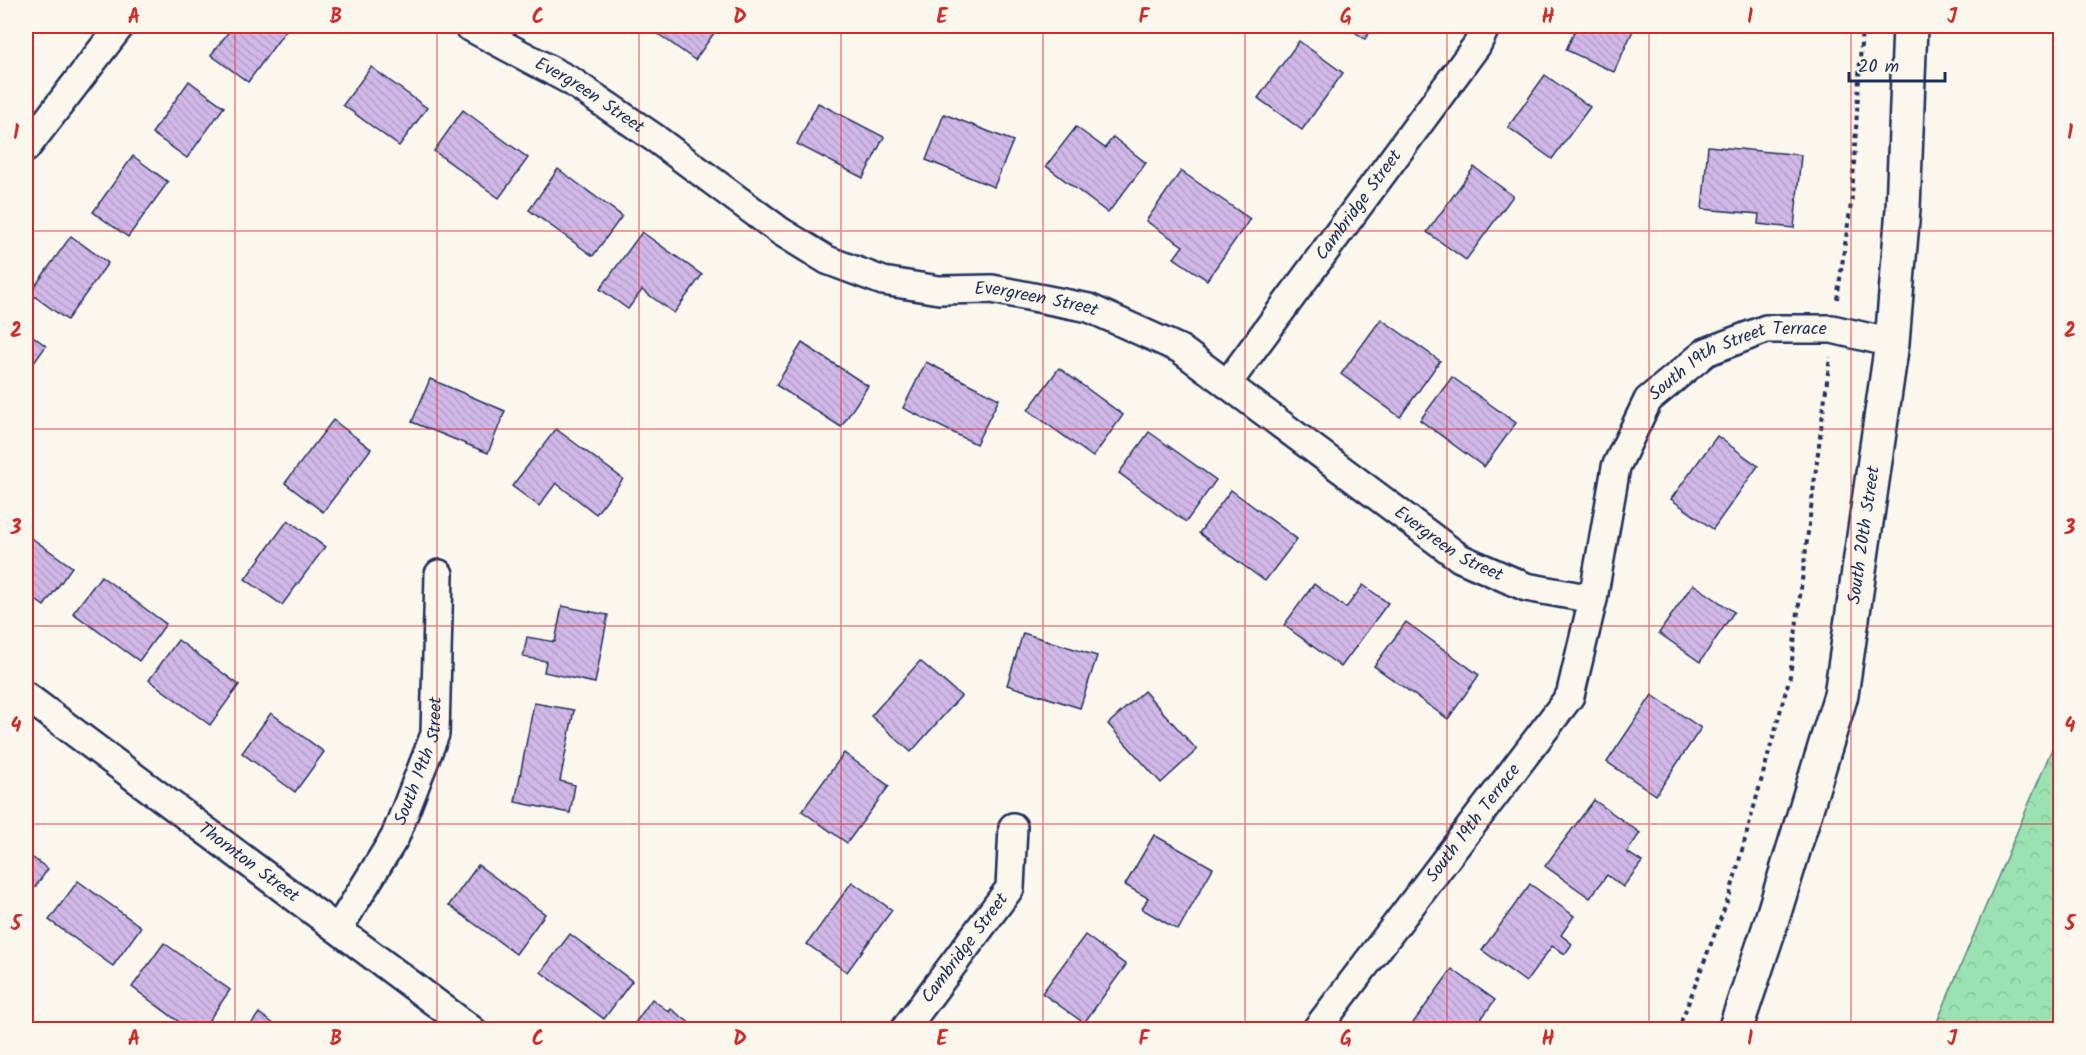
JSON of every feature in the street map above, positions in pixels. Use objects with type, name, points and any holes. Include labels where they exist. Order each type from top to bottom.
[{"type":"main road","name":"South 20th Street","points":[[1735,1029],[1769,929],[1841,695],[1892,343],[1903,209],[1910,26]]},
{"type":"street","points":[[26,148],[120,26]]},
{"type":"street","name":"Evergreen Street","points":[[468,26],[571,81],[656,139],[780,231],[827,260],[883,281],[939,290],[992,289],[1089,308],[1180,349],[1460,558],[1526,587],[1593,598]]},
{"type":"street","name":"Cambridge Street","points":[[1227,384],[1477,45],[1486,26]]},
{"type":"street","name":"South 19th Street Terrace","points":[[1593,598],[1616,467],[1648,400],[1706,352],[1766,329],[1832,328],[1892,343]]},
{"type":"street","name":"South 19th Street","points":[[338,929],[395,837],[435,734],[439,574]]},
{"type":"street","name":"South 19th Terrace","points":[[1316,1029],[1569,696],[1593,598]]},
{"type":"street","name":"Thornton Street","points":[[26,696],[472,1029]]},
{"type":"street","name":"Cambridge Street","points":[[904,1029],[1010,888],[1013,827]]},
{"type":"path","points":[[1678,1029],[1730,894],[1790,676],[1828,379],[1832,328],[1852,197],[1862,26]]},
{"type":"green space","points":[[2060,728],[2060,1029],[1934,1029],[2059,732]]},
{"type":"building","points":[[233,26],[289,26],[248,82],[211,55]]},
{"type":"building","points":[[647,26],[719,26],[695,60]]},
{"type":"building","points":[[1346,26],[1375,26],[1365,39]]},
{"type":"building","points":[[1577,26],[1635,26],[1614,72],[1566,50]]},
{"type":"building","points":[[1299,41],[1343,73],[1302,130],[1258,98]]},
{"type":"building","points":[[371,67],[427,108],[399,146],[343,105]]},
{"type":"building","points":[[1545,75],[1590,107],[1552,159],[1508,127]]},
{"type":"building","points":[[189,81],[224,107],[187,158],[152,133]]},
{"type":"building","points":[[818,103],[884,137],[863,178],[797,144]]},
{"type":"building","points":[[463,110],[528,158],[499,198],[434,151]]},
{"type":"building","points":[[944,114],[1013,141],[994,187],[926,160]]},
{"type":"building","points":[[1076,127],[1105,148],[1113,137],[1146,163],[1108,213],[1046,166]]},
{"type":"building","points":[[1708,146],[1801,155],[1794,228],[1758,224],[1759,214],[1702,209]]},
{"type":"building","points":[[133,156],[168,182],[128,237],[93,212]]},
{"type":"building","points":[[1474,167],[1513,196],[1466,260],[1427,232]]},
{"type":"building","points":[[558,169],[622,216],[593,256],[529,210]]},
{"type":"building","points":[[1181,171],[1250,219],[1207,280],[1174,258],[1183,246],[1146,221]]},
{"type":"building","points":[[642,232],[702,275],[674,313],[642,290],[628,309],[600,289]]},
{"type":"building","points":[[71,236],[108,263],[67,320],[30,293]]},
{"type":"building","points":[[1381,319],[1440,361],[1400,417],[1341,374]]},
{"type":"building","points":[[26,331],[46,346],[26,374]]},
{"type":"building","points":[[802,343],[868,386],[841,427],[776,385]]},
{"type":"building","points":[[926,362],[999,399],[976,444],[903,408]]},
{"type":"building","points":[[1059,368],[1123,415],[1093,457],[1028,410]]},
{"type":"building","points":[[1452,377],[1516,423],[1484,467],[1420,420]]},
{"type":"building","points":[[430,379],[505,411],[488,453],[412,422]]},
{"type":"building","points":[[333,420],[371,449],[323,512],[285,483]]},
{"type":"building","points":[[556,429],[623,479],[596,514],[556,483],[539,506],[512,486]]},
{"type":"building","points":[[1149,432],[1216,480],[1186,522],[1119,473]]},
{"type":"building","points":[[1717,436],[1758,466],[1713,529],[1671,499]]},
{"type":"building","points":[[1231,490],[1297,539],[1265,581],[1199,533]]},
{"type":"building","points":[[288,520],[325,547],[282,605],[245,579]]},
{"type":"building","points":[[26,534],[72,567],[44,606],[26,593]]},
{"type":"building","points":[[101,576],[166,624],[139,661],[73,613]]},
{"type":"building","points":[[1314,584],[1346,608],[1363,585],[1388,603],[1341,667],[1284,625]]},
{"type":"building","points":[[1693,584],[1734,612],[1700,662],[1659,633]]},
{"type":"building","points":[[562,606],[608,615],[595,683],[544,672],[546,661],[523,657],[527,637],[555,642]]},
{"type":"building","points":[[1406,622],[1479,675],[1448,719],[1374,666]]},
{"type":"building","points":[[1023,633],[1097,656],[1080,708],[1007,685]]},
{"type":"building","points":[[178,640],[239,685],[210,725],[149,680]]},
{"type":"building","points":[[920,661],[961,696],[911,752],[871,716]]},
{"type":"building","points":[[1144,691],[1197,750],[1161,783],[1108,724]]},
{"type":"building","points":[[1652,695],[1701,728],[1656,795],[1607,762]]},
{"type":"building","points":[[534,703],[574,710],[560,781],[575,785],[570,813],[515,802]]},
{"type":"building","points":[[271,713],[324,752],[295,792],[242,753]]},
{"type":"building","points":[[844,753],[889,786],[847,843],[802,811]]},
{"type":"building","points":[[1594,800],[1640,833],[1627,852],[1642,862],[1623,887],[1607,875],[1590,898],[1545,866]]},
{"type":"building","points":[[1154,835],[1213,868],[1178,930],[1142,909],[1148,898],[1125,885]]},
{"type":"building","points":[[26,853],[48,869],[26,900]]},
{"type":"building","points":[[478,865],[545,914],[516,954],[449,905]]},
{"type":"building","points":[[78,881],[141,927],[113,966],[49,920]]},
{"type":"building","points":[[852,882],[892,910],[847,972],[807,944]]},
{"type":"building","points":[[1530,884],[1574,916],[1561,935],[1572,944],[1565,954],[1552,946],[1526,982],[1482,950]]},
{"type":"building","points":[[570,934],[632,981],[604,1019],[541,972]]},
{"type":"building","points":[[1085,935],[1126,965],[1084,1023],[1042,993]]},
{"type":"building","points":[[164,943],[230,990],[202,1030],[190,1030],[132,987]]},
{"type":"building","points":[[1452,969],[1495,1000],[1473,1030],[1408,1030]]},
{"type":"building","points":[[652,999],[669,1012],[671,1009],[699,1030],[630,1030]]},
{"type":"building","points":[[259,1013],[282,1030],[247,1030]]}]
